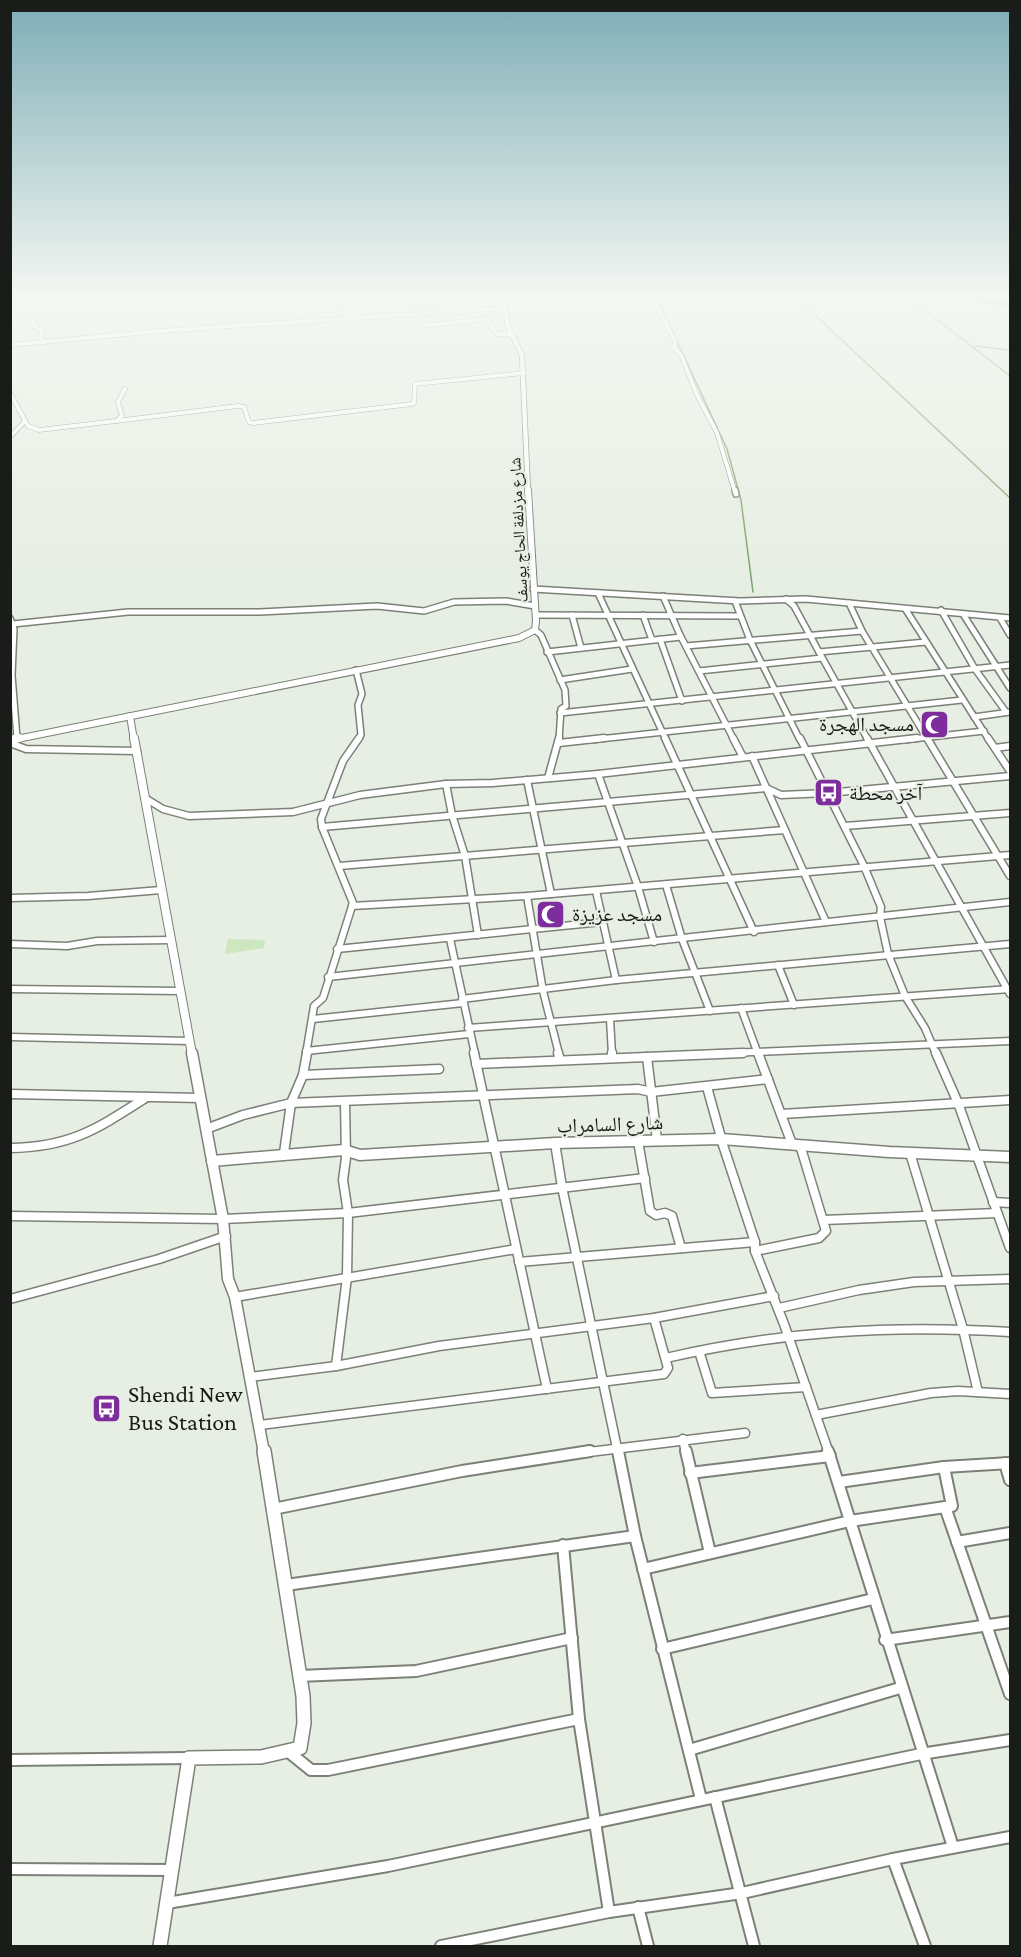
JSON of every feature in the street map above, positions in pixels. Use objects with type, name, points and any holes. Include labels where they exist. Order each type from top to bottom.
[{"type":"street","points":[[10,393],[29,428],[39,430],[238,406],[244,407],[249,422],[253,423],[414,404],[414,387]]},
{"type":"street","name":"شارع مزدلفة الحاج يوسف","points":[[13,740],[509,640],[535,630],[525,387]]},
{"type":"street","points":[[694,387],[717,433],[736,494]]},
{"type":"street","points":[[116,421],[122,415],[117,400],[125,389]]},
{"type":"street","points":[[10,437],[26,422]]},
{"type":"street","points":[[533,589],[735,601],[786,599],[887,604],[906,610],[941,610],[1011,618]]},
{"type":"street","points":[[598,593],[713,836],[754,932]]},
{"type":"street","points":[[663,596],[681,637],[743,758]]},
{"type":"street","points":[[306,1051],[550,1022],[905,996],[1010,991],[869,745],[808,636],[794,606],[786,599]]},
{"type":"street","points":[[137,751],[27,749],[13,740],[12,621],[128,612],[260,612],[377,606],[424,611],[454,602],[506,601],[535,606]]},
{"type":"street","points":[[735,601],[750,640],[864,866],[881,907],[880,917],[888,954],[905,996],[933,1044],[958,1103],[1011,1248]]},
{"type":"street","points":[[849,603],[862,631],[1011,876]]},
{"type":"street","points":[[906,610],[962,700],[1011,771]]},
{"type":"street","points":[[941,610],[975,669],[1008,712],[974,717]]},
{"type":"street","points":[[963,614],[1011,688]]},
{"type":"street","points":[[536,615],[739,616]]},
{"type":"street","points":[[572,615],[581,648]]},
{"type":"street","points":[[643,615],[652,640]]},
{"type":"street","points":[[1000,618],[1011,635]]},
{"type":"street","points":[[535,630],[541,635],[567,700],[560,713],[559,743],[548,778]]},
{"type":"street","points":[[686,646],[862,631]]},
{"type":"street","points":[[547,652],[681,637]]},
{"type":"street","points":[[660,639],[682,700]]},
{"type":"street","points":[[699,671],[926,642]]},
{"type":"street","points":[[560,713],[1011,666]]},
{"type":"street","points":[[560,680],[632,669]]},
{"type":"street","points":[[284,1154],[291,1103],[303,1075],[314,1006],[323,998],[352,906],[352,897],[322,827],[321,819],[343,761],[361,735],[358,705],[362,694],[356,670]]},
{"type":"street","points":[[559,743],[962,700]]},
{"type":"street","points":[[10,1760],[273,1756],[290,1753],[300,1748],[304,1738],[304,1715],[286,1585],[260,1425],[235,1297],[228,1279],[226,1236],[130,716]]},
{"type":"street","points":[[145,798],[163,809],[189,816],[293,812],[360,795],[446,784],[598,774],[984,731]]},
{"type":"street","points":[[995,748],[1011,746]]},
{"type":"street","points":[[752,756],[826,922]]},
{"type":"street","points":[[598,774],[638,887],[654,942]]},
{"type":"street","points":[[322,827],[766,788],[781,795],[828,793],[952,780],[1011,777]]},
{"type":"street","points":[[527,780],[551,894]]},
{"type":"street","points":[[446,784],[452,815],[465,856],[478,935]]},
{"type":"street","points":[[845,826],[1011,813]]},
{"type":"street","points":[[339,866],[785,830]]},
{"type":"street","points":[[352,906],[596,891],[1011,855]]},
{"type":"street","points":[[666,885],[682,939],[710,1011]]},
{"type":"street","points":[[10,906],[12,898],[87,896],[161,890]]},
{"type":"street","points":[[596,891],[616,980]]},
{"type":"street","points":[[527,896],[543,991],[560,1060]]},
{"type":"street","points":[[328,977],[1011,902]]},
{"type":"street","points":[[338,950],[602,922]]},
{"type":"street","points":[[10,944],[67,946],[97,941],[170,939]]},
{"type":"street","points":[[450,939],[547,1389]]},
{"type":"street","points":[[313,1019],[616,980],[1011,944]]},
{"type":"street","points":[[778,965],[794,1005]]},
{"type":"street","points":[[10,989],[180,991]]},
{"type":"street","points":[[519,1262],[681,1248],[755,1247],[819,1238],[826,1231],[825,1220],[741,1008]]},
{"type":"street","points":[[610,1019],[612,1058]]},
{"type":"street","points":[[10,1037],[189,1041]]},
{"type":"street","points":[[476,1064],[1011,1041]]},
{"type":"street","points":[[647,1057],[657,1140]]},
{"type":"street","points":[[303,1075],[439,1069]]},
{"type":"street","points":[[206,1129],[243,1115],[291,1103],[638,1089],[651,1092],[768,1079]]},
{"type":"street","points":[[707,1087],[755,1247],[779,1308],[830,1456],[900,1688],[953,1847]]},
{"type":"street","points":[[10,1094],[200,1098]]},
{"type":"street","points":[[10,1148],[43,1148],[74,1142],[147,1097]]},
{"type":"street","points":[[782,1114],[1011,1100]]},
{"type":"street","points":[[336,1366],[347,1277],[348,1213],[343,1180],[346,1158],[344,1150],[345,1102]]},
{"type":"street","name":"شارع السامراب","points":[[212,1161],[344,1150],[360,1155],[494,1146],[657,1140],[722,1140],[910,1153],[1011,1156]]},
{"type":"street","points":[[638,1141],[650,1211],[656,1215],[665,1213],[672,1216],[681,1248]]},
{"type":"street","points":[[555,1143],[615,1447],[662,1649],[702,1799]]},
{"type":"street","points":[[910,1153],[963,1329],[978,1392]]},
{"type":"street","points":[[10,1216],[223,1219],[348,1213],[645,1178]]},
{"type":"street","points":[[993,1202],[1011,1203]]},
{"type":"street","points":[[825,1220],[928,1214],[997,1213]]},
{"type":"street","points":[[10,1299],[180,1252],[226,1236]]},
{"type":"street","points":[[235,1297],[516,1249]]},
{"type":"street","points":[[779,1308],[859,1290],[914,1282],[1011,1279]]},
{"type":"street","points":[[250,1377],[336,1366],[439,1346],[654,1318],[774,1296]]},
{"type":"street","points":[[260,1425],[664,1374],[668,1368],[654,1318]]},
{"type":"street","points":[[666,1358],[746,1341],[893,1327],[1011,1332]]},
{"type":"street","points":[[699,1351],[712,1393],[806,1387]]},
{"type":"street","points":[[816,1415],[931,1393],[1011,1394]]},
{"type":"street","points":[[273,1509],[462,1471],[615,1447],[745,1433]]},
{"type":"street","points":[[683,1439],[710,1553]]},
{"type":"street","points":[[690,1473],[830,1456]]},
{"type":"street","points":[[838,1482],[944,1467],[1008,1463],[1011,1480]]},
{"type":"street","points":[[643,1569],[850,1521],[952,1506],[944,1467]]},
{"type":"street","points":[[945,1508],[984,1624],[1011,1694]]},
{"type":"street","points":[[957,1542],[1011,1533]]},
{"type":"street","points":[[286,1585],[635,1536]]},
{"type":"street","points":[[563,1545],[579,1719],[609,1912]]},
{"type":"street","points":[[662,1649],[873,1599]]},
{"type":"street","points":[[885,1640],[984,1624],[1011,1622]]},
{"type":"street","points":[[298,1676],[416,1671],[572,1638]]},
{"type":"street","points":[[689,1750],[900,1688]]},
{"type":"street","points":[[290,1753],[311,1770],[328,1770],[579,1719]]},
{"type":"street","points":[[167,1903],[388,1866],[921,1754],[1011,1740]]},
{"type":"street","points":[[160,1947],[189,1758]]},
{"type":"street","points":[[715,1797],[742,1893],[754,1947]]},
{"type":"street","points":[[441,1947],[609,1912],[742,1893],[893,1859],[1011,1837]]},
{"type":"street","points":[[893,1859],[925,1947]]},
{"type":"street","points":[[10,1869],[172,1870]]},
{"type":"street","points":[[638,1907],[648,1947]]},
{"type":"green space","points":[[228,939],[265,940],[264,948],[225,954]]},
{"type":"waterway","points":[[698,387],[727,449],[741,500],[753,592]]},
{"type":"waterway","points":[[892,387],[1010,498]]},
{"type":"place","name":"مسجد الهجرة","points":[[935,724]]},
{"type":"place","name":"آخر محطة","points":[[828,793]]},
{"type":"place","name":"مسجد عزيزة","points":[[551,914]]},
{"type":"place","name":"Shendi New Bus Station","points":[[107,1408]]}]
